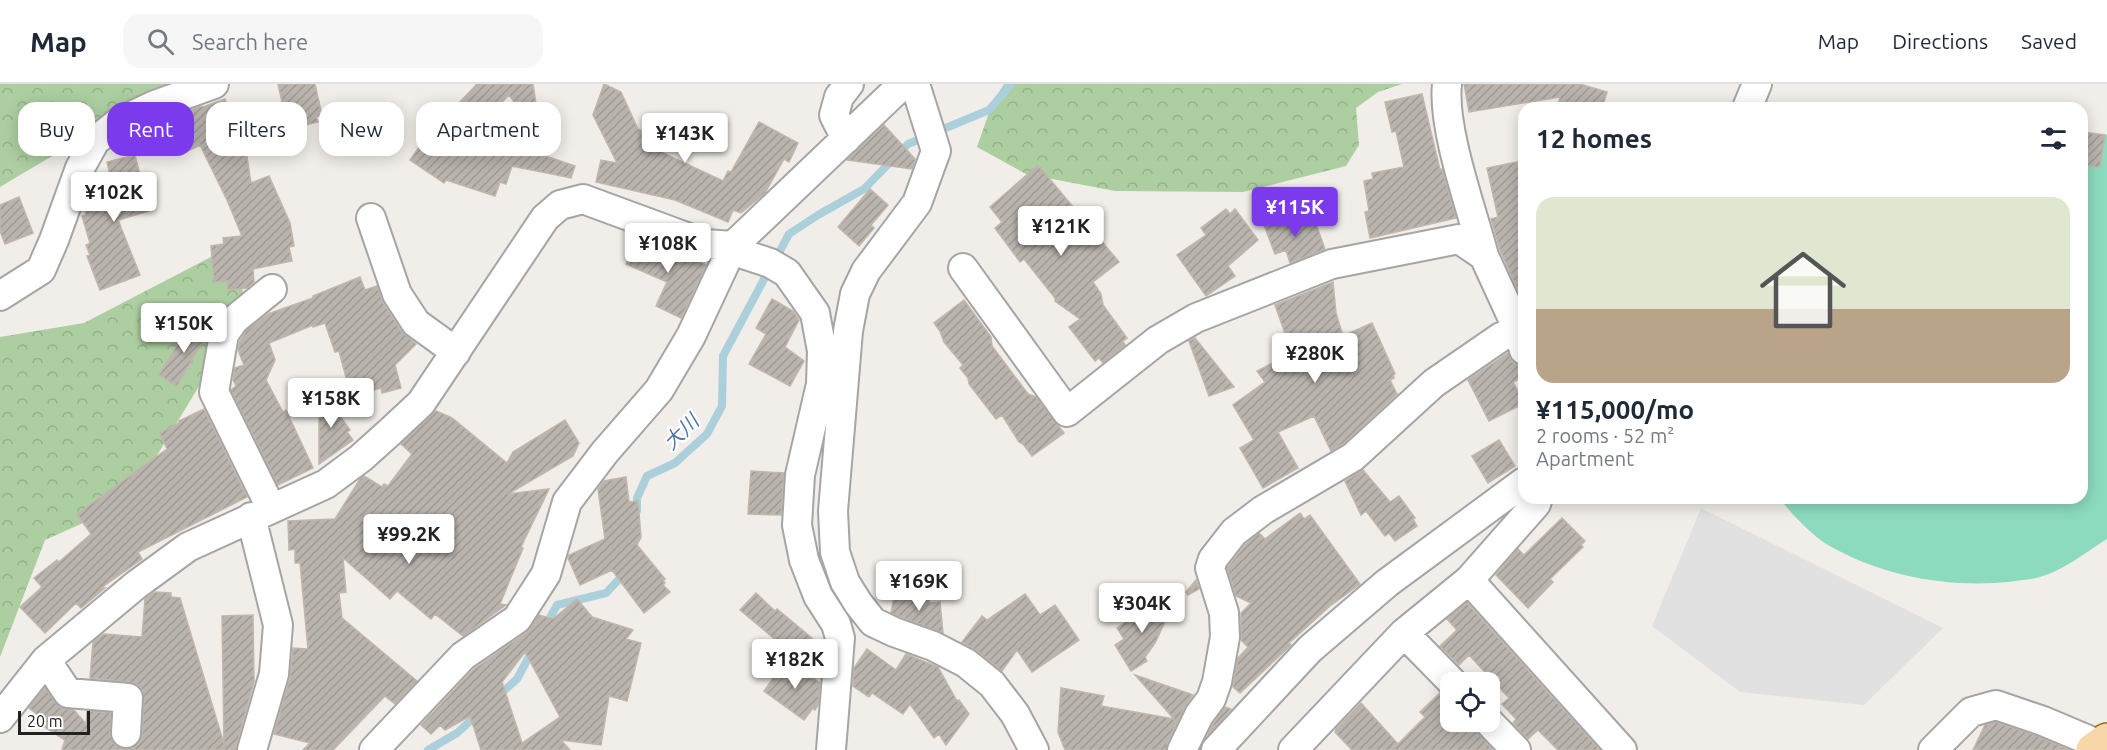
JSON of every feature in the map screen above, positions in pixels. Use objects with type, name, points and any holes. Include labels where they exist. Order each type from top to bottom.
[{"type":"street","points":[[0,296],[41,270],[80,168],[95,141],[119,122],[155,105],[214,84]]},
{"type":"street","points":[[846,139],[834,115],[839,97],[849,84]]},
{"type":"street","points":[[374,750],[463,656],[518,620],[546,574],[567,502],[605,452],[660,390],[691,336],[733,246],[903,84]]},
{"type":"street","points":[[915,84],[936,151],[916,203],[866,271],[855,294],[848,331],[832,511],[835,552],[845,582],[873,622],[933,646],[966,663],[992,684],[1010,707],[1034,750]]},
{"type":"street","points":[[1447,84],[1446,95],[1453,142],[1484,256],[1518,327]]},
{"type":"street","points":[[1750,102],[1757,84]]},
{"type":"street","points":[[0,718],[46,660],[136,585],[188,547],[326,484],[361,458],[422,403],[546,218],[560,205],[583,199],[705,244],[733,246],[743,254],[770,263],[787,273],[815,313],[822,351],[821,384],[800,475],[797,525],[804,560],[818,596],[836,624],[840,638],[831,750]]},
{"type":"street","points":[[371,218],[397,294],[416,323],[456,352]]},
{"type":"street","points":[[963,268],[1067,412],[1158,340],[1196,318],[1332,264],[1460,239],[1484,256]]},
{"type":"street","points":[[252,750],[274,674],[278,625],[261,513],[214,392],[224,334],[234,320],[272,289]]},
{"type":"street","points":[[1182,750],[1199,715],[1211,699],[1217,682],[1225,637],[1224,612],[1210,568],[1212,559],[1234,532],[1263,510],[1353,458],[1434,383],[1501,337],[1518,335]]},
{"type":"street","points":[[1216,750],[1318,642],[1387,583],[1518,486]]},
{"type":"street","points":[[1301,747],[1404,633],[1469,579],[1536,504]]},
{"type":"street","points":[[1469,579],[1622,750]]},
{"type":"street","points":[[1404,633],[1442,672]]},
{"type":"street","points":[[46,660],[69,693],[128,698],[126,733]]},
{"type":"street","points":[[1933,750],[1971,712],[1996,705],[2043,721],[2100,745]]},
{"type":"street","points":[[1499,732],[1516,750]]},
{"type":"green space","points":[[0,84],[173,84],[143,102],[107,102],[107,123],[95,130],[95,102],[18,102],[18,156],[52,156],[0,187]]},
{"type":"green space","points":[[1004,84],[1402,84],[1378,92],[1356,108],[1359,145],[1346,166],[1243,192],[1115,191],[1026,174],[977,147],[992,104]]},
{"type":"green space","points":[[2088,133],[2107,135],[2107,539],[2074,561],[2040,577],[2009,582],[1962,583],[1915,577],[1870,565],[1821,541],[1784,504],[2088,504]]},
{"type":"green space","points":[[234,245],[246,309],[128,503],[45,540],[0,657],[0,337],[84,323]]},
{"type":"shaded area","points":[[1701,508],[1943,628],[1864,705],[1740,692],[1652,626]]},
{"type":"building","points":[[278,84],[315,84],[319,102],[319,116],[316,117],[318,122],[307,125],[307,102],[282,102]]},
{"type":"building","points":[[477,84],[533,84],[536,102],[514,102],[509,95],[502,102],[460,102]]},
{"type":"building","points":[[604,84],[621,92],[638,129],[667,140],[663,153],[723,181],[728,171],[731,172],[759,122],[798,143],[789,162],[784,159],[765,193],[741,213],[733,210],[728,222],[675,200],[596,182],[601,160],[617,163],[593,115]]},
{"type":"building","points":[[1464,84],[1580,84],[1607,92],[1604,102],[1559,102],[1560,97],[1518,102],[1518,104],[1469,112]]},
{"type":"building","points":[[1422,94],[1440,170],[1442,169],[1456,218],[1370,238],[1365,212],[1369,211],[1364,181],[1373,179],[1372,173],[1404,167],[1396,131],[1392,132],[1385,102]]},
{"type":"building","points":[[206,106],[206,156],[247,156],[251,183],[269,176],[290,223],[294,246],[289,247],[292,261],[253,269],[254,282],[247,288],[228,290],[227,281],[214,282],[211,246],[224,244],[223,238],[242,236],[200,145],[194,148],[194,109]]},
{"type":"building","points":[[884,125],[915,159],[912,169],[847,160]]},
{"type":"building","points":[[2088,133],[2105,135],[2100,167],[2088,166]]},
{"type":"building","points":[[416,151],[416,156],[546,156],[575,166],[571,178],[512,166],[506,184],[500,182],[495,196],[446,180],[444,183],[410,160]]},
{"type":"building","points":[[135,156],[149,211],[118,220],[140,275],[100,290],[87,256],[90,255],[86,245],[90,243],[82,216],[86,215],[85,203],[88,201],[89,191],[113,188],[107,162]]},
{"type":"building","points":[[1517,162],[1518,290],[1500,250],[1491,219],[1498,217],[1487,168]]},
{"type":"building","points":[[1038,165],[1119,262],[1093,282],[1101,294],[1103,305],[1127,338],[1123,341],[1125,345],[1103,363],[1099,358],[1095,361],[1069,327],[1080,319],[1055,301],[1024,259],[1020,262],[995,228],[1002,222],[990,207]]},
{"type":"building","points":[[870,189],[888,205],[871,225],[874,228],[859,246],[838,227]]},
{"type":"building","points":[[19,197],[33,233],[5,244],[0,231],[0,205]]},
{"type":"building","points":[[1226,209],[1230,214],[1235,209],[1258,240],[1228,266],[1235,276],[1206,296],[1177,255],[1206,235],[1201,228]]},
{"type":"building","points":[[1291,216],[1293,223],[1313,216],[1325,249],[1290,263],[1286,250],[1275,254],[1264,225]]},
{"type":"building","points":[[638,237],[706,265],[681,318],[656,306],[667,282],[626,264]]},
{"type":"building","points":[[360,277],[365,290],[377,286],[383,303],[402,332],[416,344],[395,365],[401,388],[382,393],[381,388],[351,396],[339,351],[335,352],[325,323],[313,327],[313,325],[269,343],[275,360],[266,380],[283,412],[286,410],[313,468],[278,485],[231,390],[236,386],[233,380],[235,368],[244,365],[238,350],[240,341],[246,331],[268,314],[313,298],[313,296]]},
{"type":"building","points":[[1333,282],[1336,313],[1343,336],[1372,323],[1395,374],[1390,380],[1397,394],[1343,444],[1331,451],[1314,416],[1278,432],[1298,468],[1263,488],[1240,448],[1254,440],[1233,405],[1265,382],[1257,371],[1292,353],[1275,305]]},
{"type":"building","points":[[772,299],[793,311],[799,320],[785,347],[804,361],[790,386],[749,364],[766,334],[756,328]]},
{"type":"building","points":[[964,300],[991,337],[992,346],[1028,394],[1036,397],[1064,433],[1032,456],[1019,442],[1002,415],[996,419],[969,384],[968,378],[960,368],[963,365],[944,342],[934,323]]},
{"type":"building","points":[[191,321],[208,331],[177,386],[159,375]]},
{"type":"building","points":[[1195,338],[1234,387],[1209,396],[1189,341]]},
{"type":"building","points":[[1508,353],[1512,362],[1518,365],[1518,380],[1513,382],[1518,391],[1518,406],[1489,421],[1468,380]]},
{"type":"building","points":[[319,386],[350,430],[347,432],[353,440],[319,464]]},
{"type":"building","points":[[204,409],[247,497],[138,552],[142,559],[101,588],[105,588],[81,608],[76,603],[45,633],[20,607],[42,587],[34,578],[57,560],[59,562],[91,534],[77,514],[167,449],[160,433]]},
{"type":"building","points":[[436,411],[452,418],[507,463],[513,452],[565,420],[579,443],[573,456],[508,494],[549,489],[521,547],[523,548],[500,604],[506,605],[463,636],[435,614],[431,619],[397,591],[390,599],[343,558],[346,592],[339,593],[342,618],[417,681],[395,704],[385,696],[333,750],[303,750],[310,743],[274,734],[290,678],[293,648],[308,649],[300,563],[295,563],[295,549],[289,550],[288,521],[335,519],[364,476],[382,487],[384,484],[388,486],[412,454],[401,444]]},
{"type":"building","points":[[1499,440],[1515,466],[1488,483],[1472,456]]},
{"type":"building","points":[[1363,470],[1390,502],[1399,496],[1415,518],[1413,519],[1417,526],[1395,541],[1389,533],[1385,536],[1366,511],[1361,515],[1345,481]]},
{"type":"building","points":[[751,471],[784,473],[781,515],[748,514]]},
{"type":"building","points":[[626,477],[629,502],[638,501],[641,537],[637,545],[665,579],[663,585],[670,592],[644,613],[612,570],[580,585],[568,558],[569,555],[605,539],[598,489],[604,481]]},
{"type":"building","points":[[1300,513],[1304,519],[1310,515],[1360,584],[1330,606],[1289,643],[1291,645],[1240,693],[1233,687],[1238,658],[1248,647],[1241,640],[1241,613],[1251,603],[1236,596],[1227,568],[1246,544],[1259,533],[1265,539]]},
{"type":"building","points":[[1562,518],[1585,541],[1581,545],[1583,547],[1550,579],[1553,582],[1528,608],[1496,575],[1518,549],[1524,555]]},
{"type":"building","points":[[1196,580],[1199,589],[1188,595],[1186,592]]},
{"type":"building","points":[[155,592],[171,593],[171,597],[180,598],[224,744],[222,616],[253,615],[254,682],[235,750],[62,750],[65,740],[43,726],[46,722],[29,708],[45,688],[59,707],[74,710],[86,724],[87,711],[111,713],[110,733],[117,747],[133,748],[140,742],[143,691],[138,685],[130,682],[90,678],[93,642],[104,634],[142,637],[145,599]]},
{"type":"building","points":[[756,593],[775,611],[777,609],[812,638],[796,657],[740,610]]},
{"type":"building","points":[[1025,594],[1040,615],[1055,605],[1079,640],[1032,672],[1017,650],[1002,671],[962,642],[982,616],[987,620]]},
{"type":"building","points":[[894,596],[929,600],[929,603],[940,602],[943,633],[891,613]]},
{"type":"building","points":[[577,599],[592,617],[633,630],[626,639],[641,643],[627,701],[609,696],[601,745],[561,740],[570,750],[481,750],[470,716],[445,730],[440,725],[431,734],[421,725],[474,669],[526,633],[539,615],[553,619]],"holes":[[[525,652],[560,717],[522,743],[502,682]]]},
{"type":"building","points":[[1160,599],[1169,613],[1155,643],[1145,657],[1147,661],[1131,671],[1115,645],[1124,639],[1117,628]]},
{"type":"building","points":[[1467,603],[1600,750],[1558,750],[1538,730],[1528,739],[1513,723],[1516,719],[1502,704],[1509,698],[1500,688],[1500,672],[1485,672],[1469,655],[1459,665],[1440,646],[1457,630],[1447,619]]},
{"type":"building","points":[[867,649],[896,670],[906,654],[938,667],[957,701],[959,700],[969,714],[946,745],[939,734],[934,738],[910,704],[903,714],[872,693],[869,697],[853,686],[854,668]]},
{"type":"building","points":[[787,659],[820,683],[818,705],[804,720],[764,691]]},
{"type":"building","points":[[1135,675],[1193,695],[1184,708],[1167,743],[1166,750],[1065,750],[1058,732],[1061,688],[1104,696],[1101,706],[1174,719]]},
{"type":"building","points":[[1440,693],[1440,732],[1477,732],[1493,750],[1352,750],[1335,732],[1361,703],[1398,744],[1425,717],[1420,712]]},
{"type":"building","points":[[1225,707],[1231,709],[1208,735],[1213,724]]},
{"type":"building","points":[[1996,722],[2069,750],[1973,750],[1985,725]]},
{"type":"waterway","name":"大川","points":[[936,132],[989,110],[1011,84]]},
{"type":"waterway","name":"大川","points":[[775,260],[789,234],[864,189],[908,144],[925,137]]},
{"type":"waterway","name":"大川","points":[[637,511],[637,498],[647,476],[675,463],[707,434],[722,406],[723,356],[769,270]]},
{"type":"waterway","name":"大川","points":[[546,625],[557,605],[606,593],[626,572]]},
{"type":"waterway","name":"大川","points":[[498,696],[517,679],[532,651]]},
{"type":"waterway","name":"大川","points":[[428,750],[457,733],[478,714]]}]
